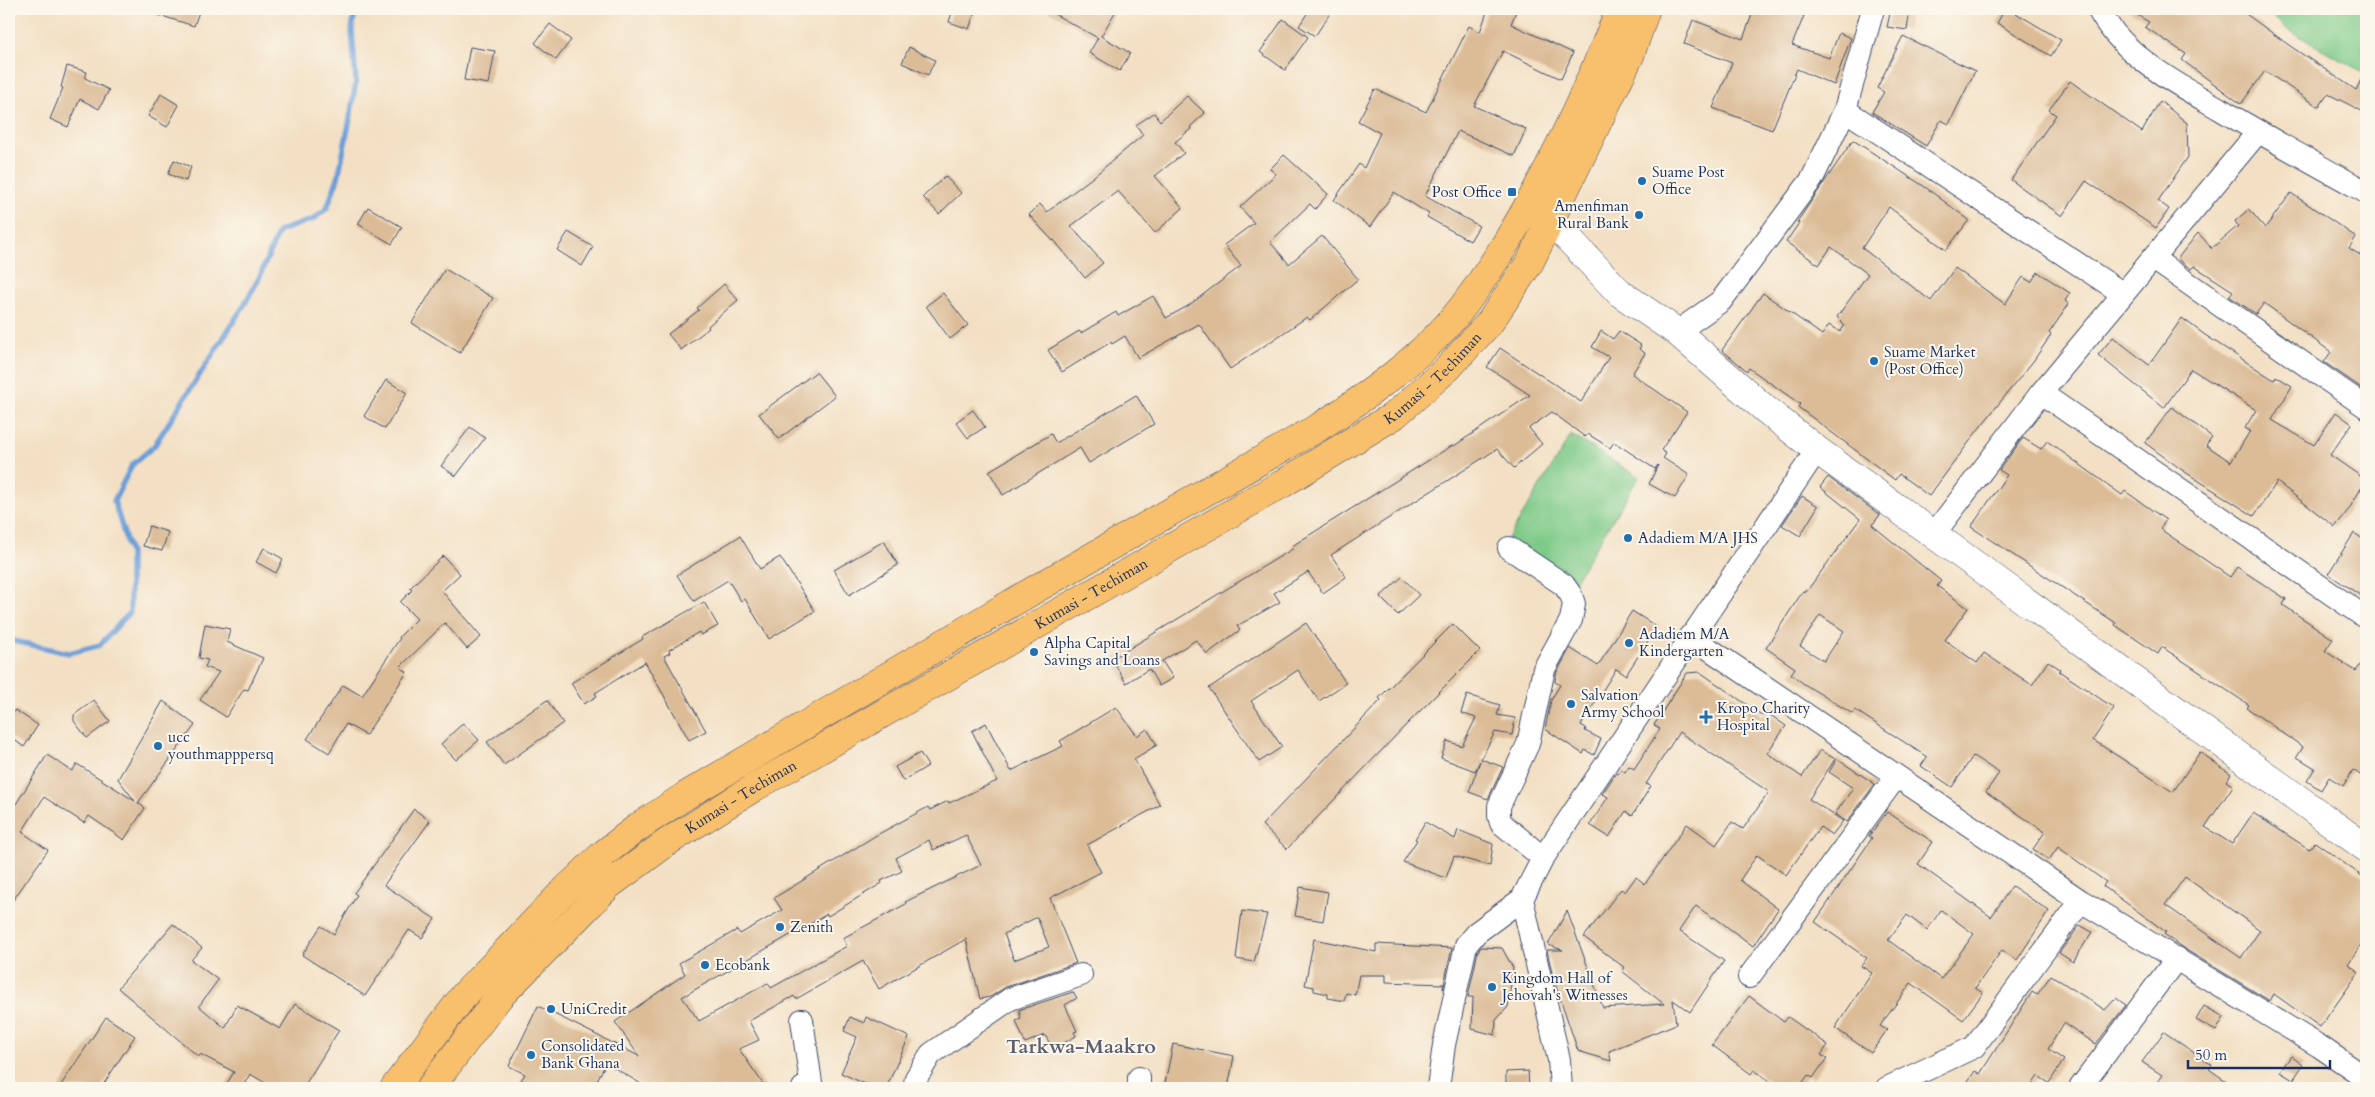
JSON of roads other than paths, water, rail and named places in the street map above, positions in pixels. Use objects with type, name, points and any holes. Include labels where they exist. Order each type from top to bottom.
[{"type":"highway","points":[[394,1088],[465,994],[560,894],[602,855],[638,827],[761,751],[1039,587],[1319,427],[1362,400],[1414,357],[1451,321],[1480,283],[1527,207],[1599,60],[1620,9]]},
{"type":"highway","name":"Kumasi - Techiman","points":[[430,1088],[499,998],[609,885],[669,840],[755,787],[1282,484],[1395,415],[1448,368],[1490,322],[1530,262],[1630,56],[1646,9]]},
{"type":"street","points":[[1677,332],[1721,300],[1812,179],[1845,110],[1873,9]]},
{"type":"street","points":[[2098,9],[2105,23],[2145,63],[2258,132],[2366,192]]},
{"type":"street","points":[[1845,110],[2122,293]]},
{"type":"street","points":[[1934,534],[2040,393],[2258,132]]},
{"type":"street","points":[[1527,207],[1550,222],[1620,293],[1677,332],[1765,409],[1817,450],[2366,848]]},
{"type":"street","points":[[2152,258],[2366,407]]},
{"type":"street","points":[[2040,393],[2366,618]]},
{"type":"street","points":[[1438,1088],[1444,1045],[1466,945],[1476,933],[1522,899],[1543,858],[1690,636],[1817,450]]},
{"type":"street","points":[[1509,548],[1564,585],[1571,595],[1574,604],[1570,620],[1544,669],[1528,744],[1499,806],[1501,823],[1543,858]]},
{"type":"street","points":[[1690,636],[2081,901],[2319,1046],[2366,1078]]},
{"type":"street","points":[[1749,977],[1896,777]]},
{"type":"street","points":[[1522,899],[1559,1060],[1561,1088]]},
{"type":"street","points":[[1887,1088],[1974,1047],[2081,901]]},
{"type":"street","points":[[2080,1088],[2177,958]]},
{"type":"street","points":[[914,1088],[916,1078],[931,1054],[1010,999],[1081,975]]},
{"type":"street","points":[[802,1020],[812,1086]]},
{"type":"waterway","points":[[9,640],[69,653],[100,645],[130,612],[130,553],[114,501],[132,465],[154,446],[243,307],[259,278],[279,231],[314,219],[327,208],[338,178],[356,81],[352,31],[355,9]]},
{"type":"place","name":"Suame Post Office","points":[[1642,181]]},
{"type":"place","name":"Post Office","points":[[1512,192]]},
{"type":"place","name":"Amenfiman Rural Bank","points":[[1639,215]]},
{"type":"place","name":"Suame Market (Post Office)","points":[[1874,361]]},
{"type":"place","name":"Adadiem M/A JHS","points":[[1628,538]]},
{"type":"place","name":"Adadiem M/A Kindergarten","points":[[1629,643]]},
{"type":"place","name":"Alpha Capital Savings and Loans","points":[[1034,652]]},
{"type":"place","name":"Salvation Army School","points":[[1571,704]]},
{"type":"place","name":"Kropo Charity Hospital","points":[[1706,717]]},
{"type":"place","name":"ucc youthmapppersq","points":[[158,746]]},
{"type":"place","name":"Zenith","points":[[780,927]]},
{"type":"place","name":"Ecobank","points":[[705,965]]},
{"type":"place","name":"Kingdom Hall of Jehovah's Witnesses","points":[[1492,987]]},
{"type":"place","name":"UniCredit","points":[[551,1009]]},
{"type":"place","name":"Consolidated Bank Ghana","points":[[531,1055]]},
{"type":"district","name":"Tarkwa-Maakro","points":[[1081,1046]]}]
